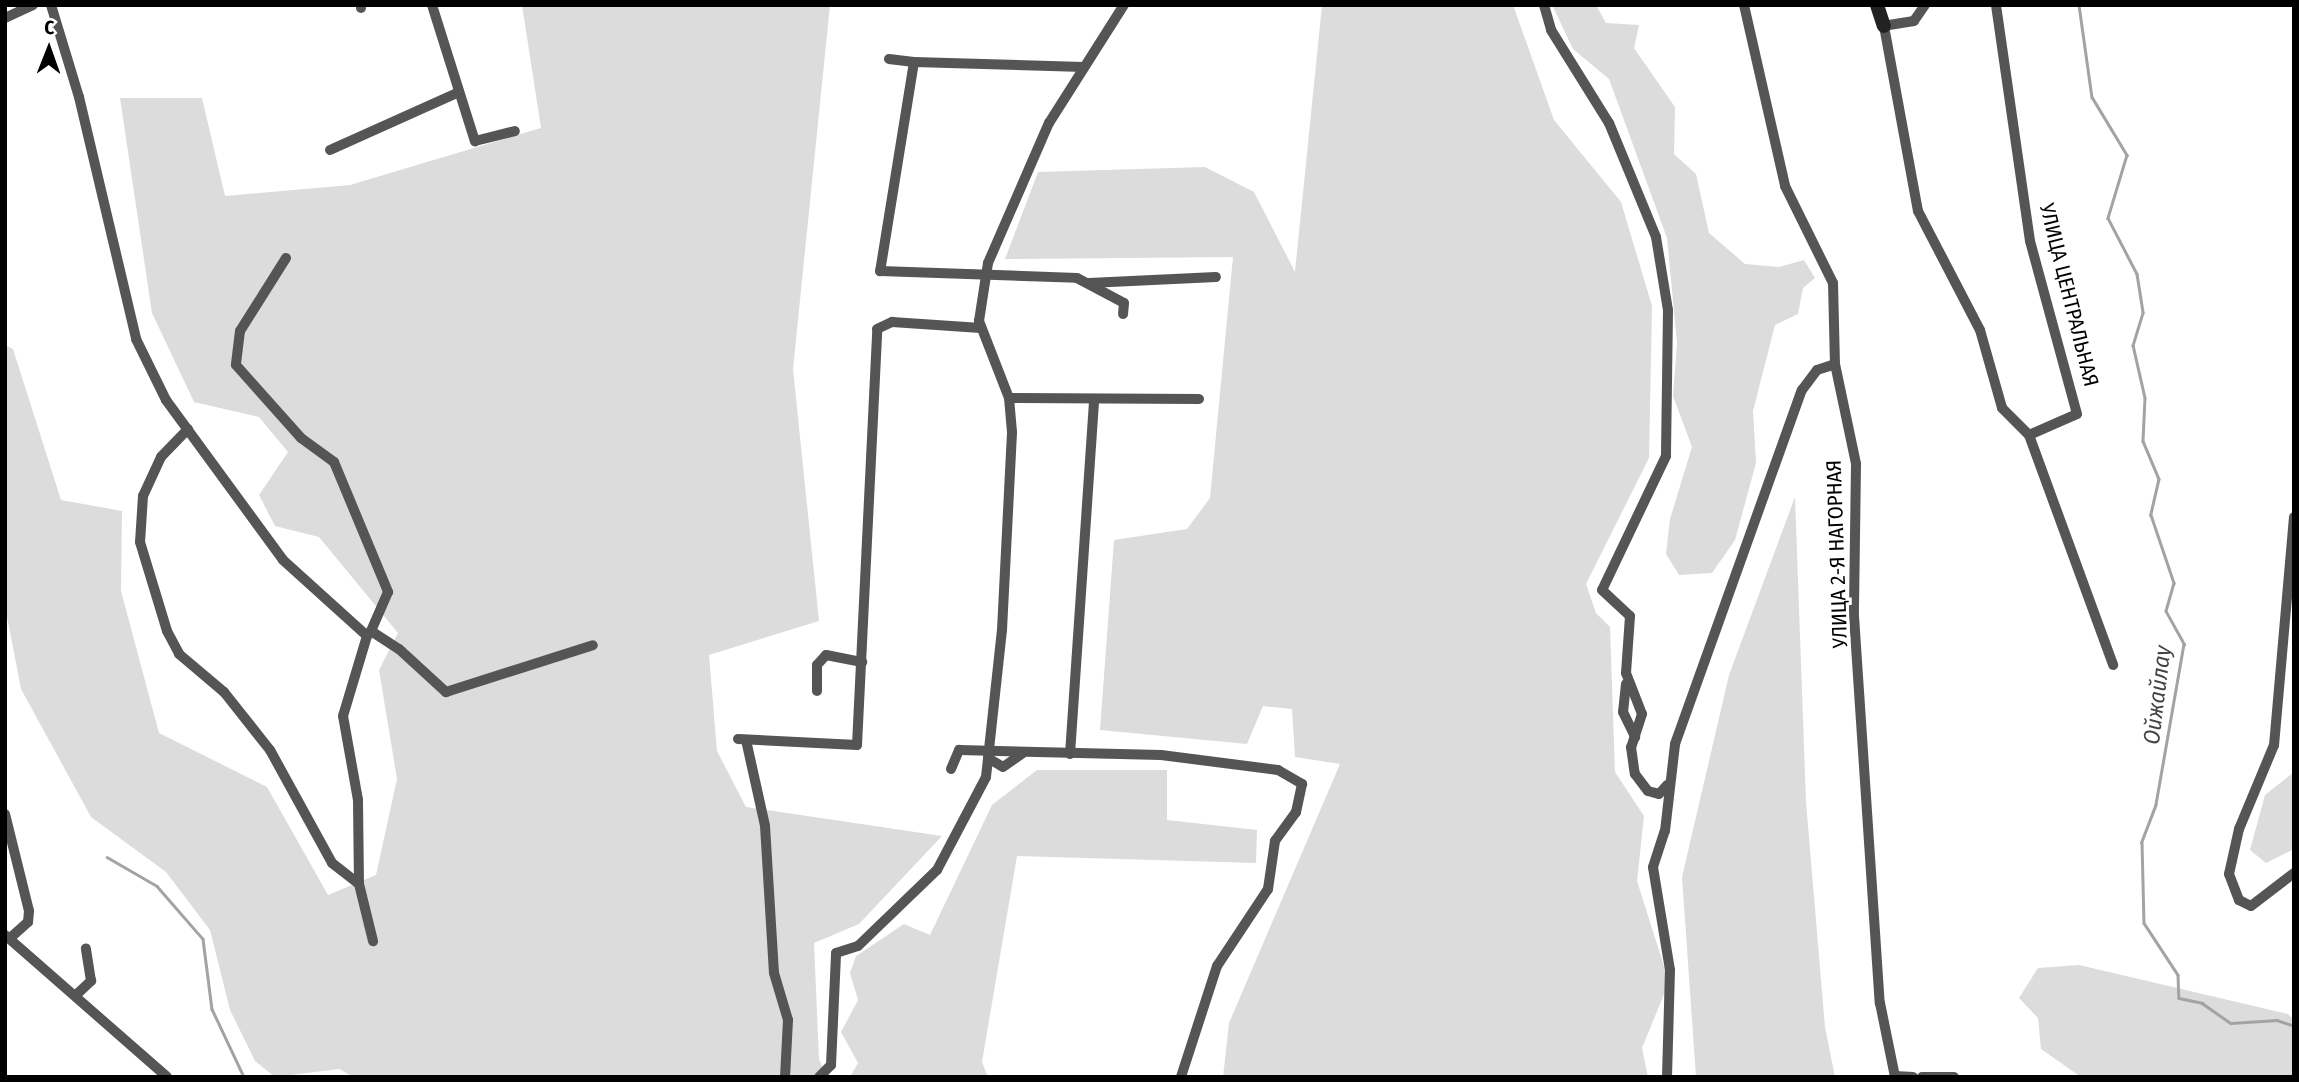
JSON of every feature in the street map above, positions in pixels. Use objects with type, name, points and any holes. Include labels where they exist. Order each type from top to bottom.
[{"type":"street","points":[[5,18],[33,5]]},
{"type":"street","points":[[51,5],[79,97],[136,339],[188,429],[283,561],[369,633],[446,692],[593,645]]},
{"type":"street","points":[[432,5],[475,141],[515,131]]},
{"type":"street","points":[[820,1077],[831,1065],[836,953],[858,946],[937,870],[981,789],[991,753],[1002,630],[1009,398],[981,328],[986,277],[1029,164],[1084,67],[1124,5]]},
{"type":"street","points":[[1544,5],[1551,30],[1609,123],[1656,237],[1668,310],[1666,456],[1651,499],[1610,564],[1602,590],[1630,617],[1628,680],[1623,712],[1635,737]]},
{"type":"street","name":"УЛИЦА 2-Я НАГОРНАЯ","points":[[1744,5],[1786,186],[1800,225],[1831,274],[1835,364],[1857,472],[1854,616],[1880,1003],[1895,1077]]},
{"type":"street","points":[[1877,5],[1884,26],[1920,219],[1977,322],[2002,408],[2029,435],[2113,665]]},
{"type":"street","points":[[1884,26],[1914,21],[1925,5]]},
{"type":"street","name":"УЛИЦА ЦЕНТРАЛЬНАЯ","points":[[1996,5],[2030,241],[2077,414],[2029,435]]},
{"type":"street","points":[[889,59],[1084,67]]},
{"type":"street","points":[[914,62],[880,271],[1090,283],[1216,277]]},
{"type":"street","points":[[330,150],[459,92]]},
{"type":"street","points":[[286,258],[240,331],[236,365],[301,438],[334,462],[388,592],[369,633],[343,716],[358,800],[359,884],[373,941]]},
{"type":"street","points":[[1090,283],[1100,295],[1124,303],[1123,314]]},
{"type":"street","points":[[785,1077],[788,1020],[774,973],[765,826],[742,740],[857,745],[877,329],[892,322],[981,328]]},
{"type":"street","points":[[1667,1077],[1662,1051],[1670,970],[1653,867],[1665,831],[1667,785],[1687,703],[1802,390],[1817,370],[1835,364]]},
{"type":"street","points":[[1009,398],[1199,399]]},
{"type":"street","points":[[1070,754],[1094,399]]},
{"type":"street","points":[[188,429],[152,470],[139,532],[167,631],[179,654],[224,692],[270,750],[332,863],[359,884]]},
{"type":"street","points":[[2294,517],[2274,745],[2239,829],[2229,874],[2239,900],[2251,906],[2294,873]]},
{"type":"street","points":[[817,691],[817,666],[826,655],[862,662]]},
{"type":"street","points":[[1628,680],[1642,714],[1635,737],[1635,774],[1648,791],[1659,794],[1667,785]]},
{"type":"street","points":[[951,769],[959,750],[1070,754],[1234,763],[1278,770],[1302,784],[1296,811],[1275,841],[1268,889],[1217,966],[1181,1077]]},
{"type":"street","points":[[991,753],[1003,767],[1023,753]]},
{"type":"street","points":[[5,814],[29,911],[28,922],[7,936],[167,1077]]},
{"type":"street","points":[[76,995],[92,981],[86,948]]},
{"type":"street","points":[[1662,1051],[1674,1077]]},
{"type":"street","points":[[1895,1077],[1913,1077]]},
{"type":"street","points":[[1922,1077],[1954,1077]]},
{"type":"shaded area","points":[[522,5],[830,5],[793,369],[819,621],[709,655],[717,751],[746,807],[942,836],[859,924],[814,943],[819,1059],[827,1077],[354,1077],[339,1069],[275,1077],[255,1061],[230,1010],[210,930],[166,872],[91,817],[21,689],[5,606],[5,345],[13,349],[61,500],[122,511],[121,591],[159,733],[267,787],[328,895],[376,875],[397,779],[379,670],[398,633],[319,537],[275,526],[259,495],[288,452],[259,417],[194,402],[152,313],[120,98],[202,98],[225,196],[350,185],[541,128]]},
{"type":"shaded area","points":[[1322,5],[1513,5],[1554,120],[1621,202],[1652,306],[1649,458],[1586,584],[1596,613],[1610,627],[1615,772],[1644,816],[1637,881],[1669,982],[1642,1048],[1648,1077],[1223,1077],[1229,1023],[1340,764],[1295,757],[1292,709],[1263,706],[1247,744],[1100,730],[1114,540],[1187,529],[1210,498],[1233,257],[1005,259],[1038,172],[1205,167],[1254,192],[1295,272]]},
{"type":"shaded area","points":[[1552,5],[1596,5],[1606,23],[1639,25],[1634,48],[1675,107],[1674,154],[1696,174],[1709,233],[1745,264],[1779,267],[1804,260],[1815,278],[1803,288],[1798,314],[1775,325],[1753,411],[1756,463],[1735,540],[1712,573],[1679,575],[1666,554],[1670,519],[1692,447],[1673,396],[1677,343],[1667,238],[1609,79],[1573,49]]},
{"type":"shaded area","points":[[1795,497],[1806,802],[1825,1027],[1835,1077],[1696,1077],[1682,877],[1729,675]]},
{"type":"shaded area","points":[[1037,770],[1167,770],[1167,820],[1257,830],[1256,863],[1017,856],[982,1062],[988,1077],[850,1077],[858,1063],[841,1032],[858,1000],[850,973],[856,956],[904,924],[930,935],[992,805]]},
{"type":"shaded area","points":[[2294,772],[2294,849],[2266,863],[2250,850],[2265,795]]},
{"type":"shaded area","points":[[2079,965],[2288,1014],[2294,1020],[2294,1077],[2081,1077],[2041,1049],[2038,1018],[2019,998],[2038,968]]},
{"type":"waterway","name":"Ойжайлау","points":[[2079,5],[2092,97],[2127,155],[2108,218],[2137,274],[2143,313],[2133,345],[2145,398],[2143,441],[2159,479],[2151,515],[2174,583],[2166,611],[2184,644],[2156,805],[2142,842],[2144,923],[2178,975],[2179,998],[2202,1003],[2231,1023],[2277,1020],[2294,1026]]},
{"type":"waterway","points":[[107,857],[157,886],[203,939],[212,1009],[244,1077]]}]
